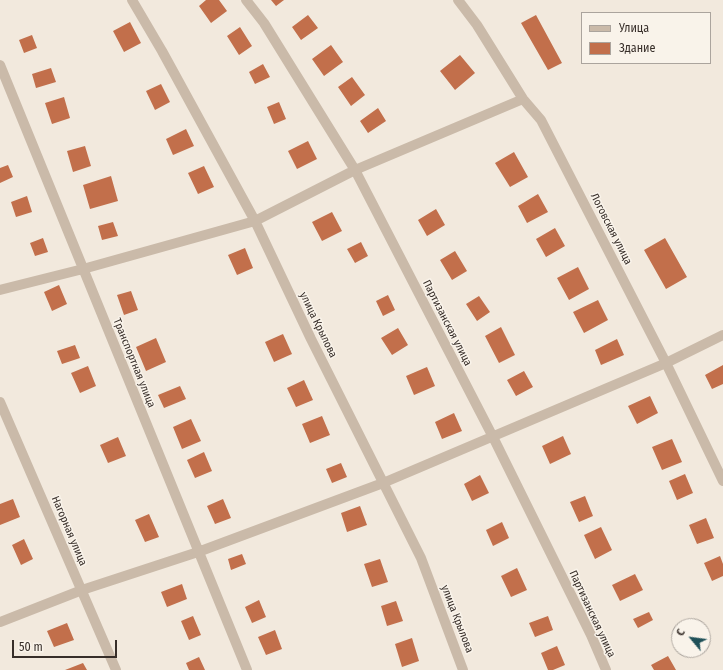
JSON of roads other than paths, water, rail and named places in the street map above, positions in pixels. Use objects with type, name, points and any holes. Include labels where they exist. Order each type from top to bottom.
[{"type":"street","name":"улица Крылова","points":[[132,0],[255,220],[311,339],[421,558],[463,670]]},
{"type":"street","name":"Партизанская улица","points":[[246,0],[264,23],[355,170],[492,437],[591,635],[606,670]]},
{"type":"street","name":"Логовская улица","points":[[458,0],[477,25],[523,99],[541,120],[666,363],[723,481]]},
{"type":"street","name":"Транспортная улица","points":[[0,65],[247,670]]},
{"type":"street","points":[[0,290],[83,269],[255,220],[355,170],[523,99]]},
{"type":"street","points":[[0,622],[82,590],[198,552],[383,483],[666,363],[723,335]]},
{"type":"street","name":"Нагорная улица","points":[[0,402],[116,670]]}]
